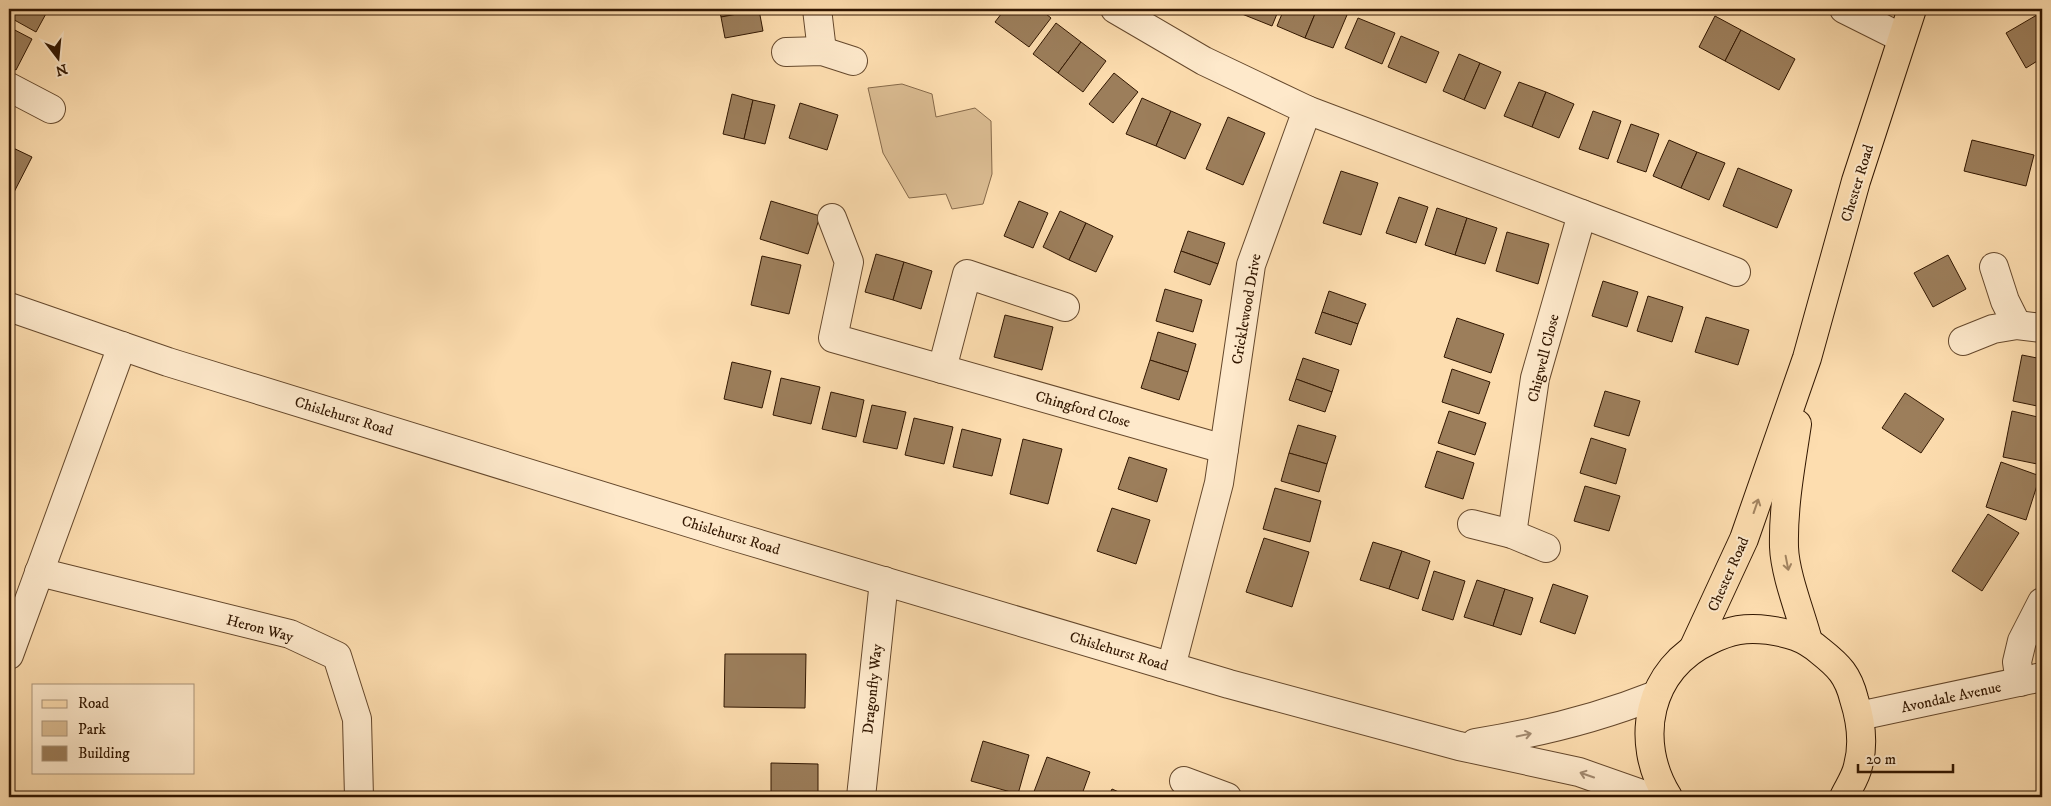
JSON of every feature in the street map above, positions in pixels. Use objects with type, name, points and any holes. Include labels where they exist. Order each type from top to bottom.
[{"type":"main road","name":"Chester Road","points":[[1694,647],[1744,539],[1807,358],[1856,181],[1912,9]]},
{"type":"main road","name":"Chester Road","points":[[1807,358],[1788,484],[1784,548],[1787,568],[1808,641]]},
{"type":"main road","points":[[1668,797],[1658,782],[1650,757],[1649,719],[1656,695],[1676,663],[1694,647],[1728,631],[1752,628],[1789,633],[1808,641],[1838,665],[1850,682],[1859,716],[1862,739],[1858,767],[1844,797]]},
{"type":"street","points":[[816,9],[822,51]]},
{"type":"street","points":[[1115,9],[1204,61],[1307,110],[1736,272]]},
{"type":"street","points":[[1844,9],[1902,38]]},
{"type":"street","points":[[786,52],[822,51],[853,61]]},
{"type":"street","points":[[9,87],[51,109]]},
{"type":"street","name":"Cricklewood Drive","points":[[1171,667],[1219,483],[1251,265],[1307,110]]},
{"type":"street","name":"Chigwell Close","points":[[1512,534],[1535,378],[1582,214]]},
{"type":"street","name":"Chingford Close","points":[[832,218],[849,262],[833,338],[1224,449]]},
{"type":"street","points":[[1994,267],[2005,301],[2030,326]]},
{"type":"street","points":[[942,369],[967,274],[1065,307]]},
{"type":"street","name":"Chislehurst Road","points":[[9,307],[122,346],[721,533],[1171,667],[1459,746],[1578,772],[1650,797]]},
{"type":"street","points":[[1963,341],[1993,329],[2030,326]]},
{"type":"street","points":[[9,655],[122,346]]},
{"type":"street","points":[[1472,524],[1512,534],[1546,548]]},
{"type":"street","name":"Heron Way","points":[[40,572],[290,634],[337,656],[357,719],[359,797]]},
{"type":"street","name":"Dragonfly Way","points":[[861,797],[884,581]]},
{"type":"street","points":[[2031,680],[2017,662],[2022,641],[2042,602]]},
{"type":"street","name":"Avondale Avenue","points":[[1859,716],[2031,680]]},
{"type":"street","points":[[1459,746],[1519,736],[1572,724],[1616,711],[1656,695]]},
{"type":"street","points":[[1184,781],[1228,797]]},
{"type":"green space","points":[[902,84],[932,94],[936,117],[975,108],[991,121],[992,174],[983,204],[952,209],[946,194],[909,198],[883,153],[868,88]]},
{"type":"building","points":[[9,9],[48,10],[36,32],[9,17]]},
{"type":"building","points":[[719,9],[759,9],[759,10],[721,17]]},
{"type":"building","points":[[1005,9],[1040,9],[1051,18],[1029,47],[995,22]]},
{"type":"building","points":[[1244,9],[1279,9],[1272,26],[1242,14]]},
{"type":"building","points":[[1284,9],[1317,9],[1305,38],[1277,26]]},
{"type":"building","points":[[1317,9],[1330,9],[1347,15],[1333,48],[1305,38]]},
{"type":"building","points":[[759,10],[763,31],[725,38],[721,17]]},
{"type":"building","points":[[2042,12],[2042,58],[2026,68],[2006,33]]},
{"type":"building","points":[[1715,16],[1741,30],[1725,61],[1699,47]]},
{"type":"building","points":[[1358,18],[1395,33],[1382,64],[1345,48]]},
{"type":"building","points":[[1056,23],[1081,42],[1058,73],[1033,54]]},
{"type":"building","points":[[9,27],[32,39],[16,70],[9,66]]},
{"type":"building","points":[[1741,30],[1795,59],[1779,90],[1725,61]]},
{"type":"building","points":[[1401,36],[1439,52],[1426,83],[1388,67]]},
{"type":"building","points":[[1081,42],[1106,61],[1083,92],[1058,73]]},
{"type":"building","points":[[1459,54],[1480,63],[1464,100],[1443,91]]},
{"type":"building","points":[[1480,63],[1501,72],[1485,109],[1464,100]]},
{"type":"building","points":[[1114,73],[1138,92],[1113,123],[1089,104]]},
{"type":"building","points":[[1519,82],[1546,92],[1532,127],[1504,116]]},
{"type":"building","points":[[1546,92],[1574,104],[1559,138],[1532,127]]},
{"type":"building","points":[[732,94],[753,100],[744,139],[723,134]]},
{"type":"building","points":[[1142,98],[1171,111],[1156,146],[1126,134]]},
{"type":"building","points":[[753,100],[775,105],[765,144],[744,139]]},
{"type":"building","points":[[800,103],[838,115],[827,150],[789,138]]},
{"type":"building","points":[[1171,111],[1201,124],[1185,159],[1156,146]]},
{"type":"building","points":[[1593,111],[1621,121],[1608,159],[1579,149]]},
{"type":"building","points":[[1228,117],[1265,133],[1243,185],[1206,169]]},
{"type":"building","points":[[1631,124],[1659,134],[1646,172],[1617,162]]},
{"type":"building","points":[[1669,140],[1697,152],[1681,188],[1653,176]]},
{"type":"building","points":[[1972,140],[2034,155],[2026,186],[1964,171]]},
{"type":"building","points":[[9,146],[32,157],[12,196],[9,194]]},
{"type":"building","points":[[1697,152],[1725,163],[1709,200],[1681,188]]},
{"type":"building","points":[[1738,168],[1792,190],[1777,228],[1723,206]]},
{"type":"building","points":[[1341,171],[1378,183],[1361,235],[1323,223]]},
{"type":"building","points":[[1399,197],[1428,207],[1416,243],[1386,233]]},
{"type":"building","points":[[771,201],[820,216],[808,254],[760,239]]},
{"type":"building","points":[[1019,201],[1048,213],[1033,248],[1004,236]]},
{"type":"building","points":[[1437,208],[1467,218],[1455,255],[1425,245]]},
{"type":"building","points":[[1060,211],[1086,223],[1069,260],[1043,247]]},
{"type":"building","points":[[1467,218],[1497,228],[1485,264],[1455,255]]},
{"type":"building","points":[[1086,223],[1113,236],[1096,272],[1069,260]]},
{"type":"building","points":[[1188,231],[1225,243],[1218,264],[1181,251]]},
{"type":"building","points":[[1507,232],[1549,244],[1538,284],[1496,271]]},
{"type":"building","points":[[1181,251],[1218,264],[1210,285],[1174,272]]},
{"type":"building","points":[[876,254],[904,262],[893,300],[865,292]]},
{"type":"building","points":[[1948,255],[1966,289],[1933,307],[1914,273]]},
{"type":"building","points":[[762,256],[801,265],[789,314],[751,305]]},
{"type":"building","points":[[904,262],[932,271],[921,309],[893,300]]},
{"type":"building","points":[[1603,281],[1638,292],[1627,327],[1592,316]]},
{"type":"building","points":[[1165,289],[1202,300],[1193,332],[1156,321]]},
{"type":"building","points":[[1329,291],[1366,304],[1358,324],[1322,312]]},
{"type":"building","points":[[1648,296],[1683,307],[1672,342],[1637,331]]},
{"type":"building","points":[[1322,312],[1358,324],[1351,345],[1315,333]]},
{"type":"building","points":[[1005,315],[1053,327],[1042,370],[994,357]]},
{"type":"building","points":[[1706,317],[1749,330],[1738,365],[1695,352]]},
{"type":"building","points":[[1457,318],[1504,334],[1491,373],[1444,357]]},
{"type":"building","points":[[1158,332],[1196,344],[1188,372],[1150,360]]},
{"type":"building","points":[[2022,355],[2042,359],[2042,407],[2013,401]]},
{"type":"building","points":[[1303,358],[1339,370],[1332,392],[1296,379]]},
{"type":"building","points":[[1150,360],[1188,372],[1179,400],[1141,388]]},
{"type":"building","points":[[732,362],[771,371],[762,408],[724,399]]},
{"type":"building","points":[[1452,369],[1490,382],[1479,414],[1442,402]]},
{"type":"building","points":[[781,378],[820,387],[811,424],[773,415]]},
{"type":"building","points":[[1296,379],[1332,392],[1325,412],[1289,400]]},
{"type":"building","points":[[1605,391],[1640,401],[1629,436],[1594,426]]},
{"type":"building","points":[[831,392],[864,400],[856,437],[822,429]]},
{"type":"building","points":[[1905,393],[1944,419],[1921,453],[1882,428]]},
{"type":"building","points":[[872,405],[906,412],[897,449],[863,442]]},
{"type":"building","points":[[1449,411],[1486,423],[1475,455],[1438,443]]},
{"type":"building","points":[[2012,411],[2042,418],[2042,465],[2003,457]]},
{"type":"building","points":[[914,418],[953,427],[944,464],[905,455]]},
{"type":"building","points":[[1298,425],[1336,436],[1327,464],[1289,453]]},
{"type":"building","points":[[962,429],[1001,439],[992,476],[953,467]]},
{"type":"building","points":[[1591,438],[1626,449],[1616,484],[1580,473]]},
{"type":"building","points":[[1023,439],[1062,449],[1048,504],[1010,494]]},
{"type":"building","points":[[1437,451],[1474,463],[1463,499],[1425,487]]},
{"type":"building","points":[[1289,453],[1327,464],[1319,492],[1281,481]]},
{"type":"building","points":[[1129,457],[1167,469],[1157,502],[1118,489]]},
{"type":"building","points":[[2001,462],[2040,476],[2026,520],[1986,507]]},
{"type":"building","points":[[1585,486],[1620,496],[1609,531],[1574,521]]},
{"type":"building","points":[[1275,488],[1321,501],[1310,542],[1263,529]]},
{"type":"building","points":[[1112,508],[1150,520],[1136,564],[1097,551]]},
{"type":"building","points":[[1988,514],[2019,533],[1982,591],[1952,571]]},
{"type":"building","points":[[1264,538],[1309,552],[1292,607],[1246,592]]},
{"type":"building","points":[[1373,542],[1402,551],[1389,589],[1360,580]]},
{"type":"building","points":[[1402,551],[1430,561],[1418,599],[1389,589]]},
{"type":"building","points":[[1434,571],[1465,581],[1453,620],[1422,610]]},
{"type":"building","points":[[1477,580],[1505,589],[1493,626],[1464,617]]},
{"type":"building","points":[[1553,584],[1588,596],[1575,634],[1540,622]]},
{"type":"building","points":[[1505,589],[1533,598],[1521,635],[1493,626]]},
{"type":"building","points":[[725,654],[806,654],[805,708],[724,707]]},
{"type":"building","points":[[983,741],[1029,755],[1018,794],[971,781]]},
{"type":"building","points":[[1047,757],[1090,772],[1081,797],[1032,797]]},
{"type":"building","points":[[771,763],[818,764],[818,797],[771,797]]},
{"type":"building","points":[[1112,789],[1130,797],[1108,797]]}]
